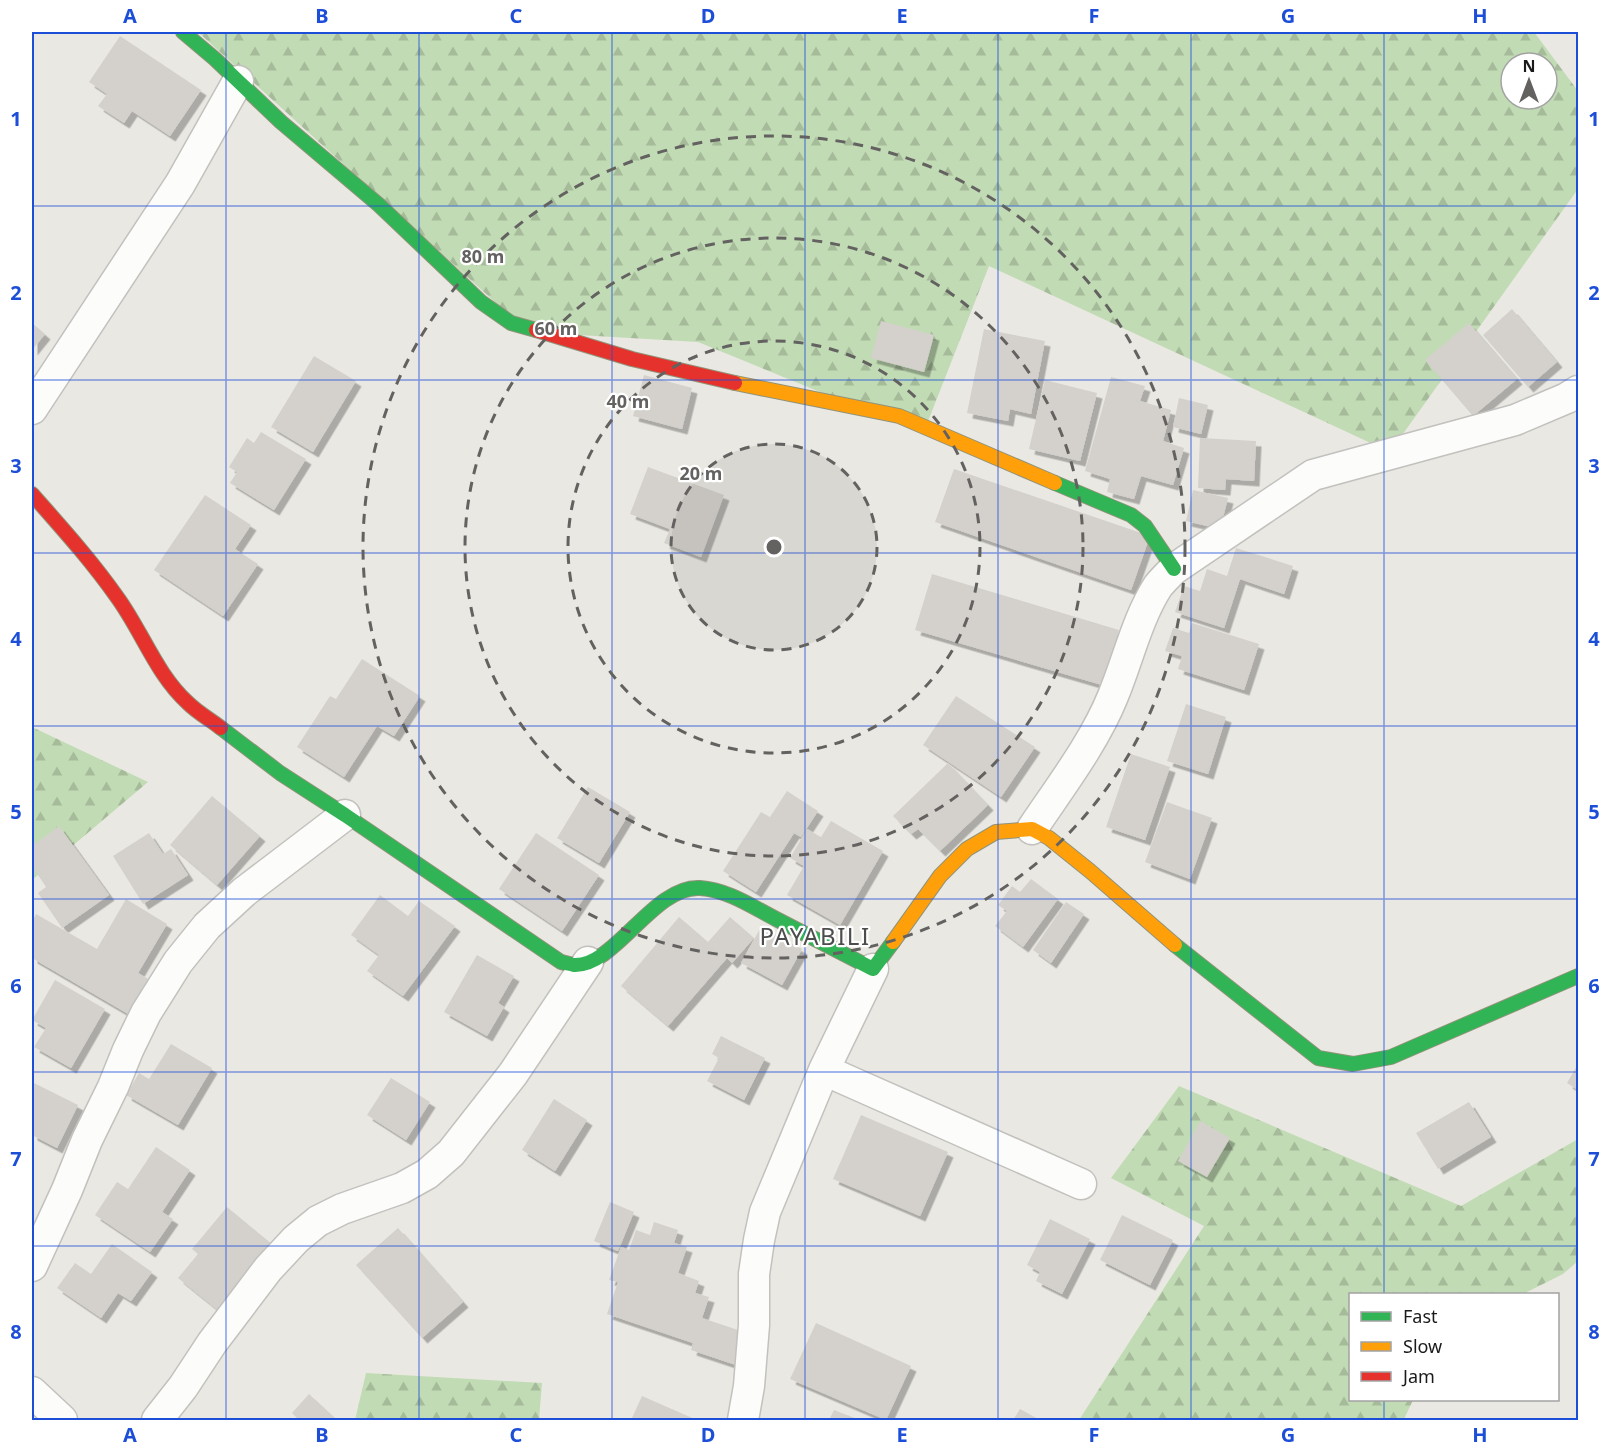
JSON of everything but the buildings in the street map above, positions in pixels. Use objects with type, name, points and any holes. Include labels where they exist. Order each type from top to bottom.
[{"type":"street","points":[[183,32],[281,122],[379,205],[481,302],[510,323],[632,359],[715,379],[899,416],[1131,515],[1145,526],[1174,569]]},
{"type":"street","points":[[32,409],[180,184],[238,81]]},
{"type":"street","points":[[1032,829],[1090,742],[1113,697],[1142,619],[1159,585],[1174,569],[1313,475],[1515,420],[1578,391]]},
{"type":"street","points":[[32,494],[72,539],[118,598],[166,677],[188,704],[280,773],[561,962],[576,964],[601,956],[654,909],[678,892],[698,888],[726,893],[873,969]]},
{"type":"street","points":[[32,1264],[68,1190],[87,1140],[132,1041],[177,962],[207,926],[244,892],[345,815]]},
{"type":"street","points":[[743,1420],[749,1386],[754,1325],[754,1275],[759,1240],[765,1212],[797,1131],[873,969],[940,876],[967,849],[996,832],[1032,829],[1049,838],[1193,960],[1318,1058],[1353,1064],[1391,1057],[1578,976]]},
{"type":"street","points":[[157,1420],[268,1269],[296,1239],[318,1221],[342,1209],[402,1188],[427,1174],[451,1153],[513,1074],[588,962]]},
{"type":"street","points":[[824,1070],[1081,1184]]},
{"type":"street","points":[[32,1392],[62,1420]]},
{"type":"green space","points":[[198,32],[1534,32],[1548,51],[1499,51],[1499,111],[1559,111],[1559,66],[1578,91],[1578,189],[1390,452],[989,266],[923,434],[698,342],[528,332]]},
{"type":"green space","points":[[32,727],[148,782],[32,880]]},
{"type":"green space","points":[[1179,1086],[1461,1206],[1578,1139],[1578,1261],[1563,1274],[1525,1293],[1349,1293],[1349,1401],[1413,1401],[1405,1420],[1079,1420],[1204,1226],[1111,1178]]},
{"type":"green space","points":[[366,1373],[542,1383],[539,1420],[355,1420]]},
{"type":"traffic: fast","points":[[183,32],[281,122],[379,205],[481,302],[511,323],[536,330]]},
{"type":"traffic: fast","points":[[1055,483],[1131,515],[1145,526],[1174,569]]},
{"type":"traffic: fast","points":[[221,728],[280,773],[561,962],[574,965],[589,962],[620,941],[667,899],[683,891],[700,888],[711,889],[741,900],[873,969],[893,942]]},
{"type":"traffic: fast","points":[[1175,945],[1318,1058],[1353,1064],[1391,1057],[1578,976]]},
{"type":"traffic: slow","points":[[735,383],[899,416],[1055,483]]},
{"type":"traffic: slow","points":[[893,942],[940,876],[967,849],[996,832],[1032,829],[1049,838],[1090,871],[1175,945]]},
{"type":"traffic: jam","points":[[536,330],[632,359],[735,383]]},
{"type":"traffic: jam","points":[[32,494],[107,583],[126,610],[158,666],[177,692],[196,710],[221,728]]},
{"type":"district","name":"PAYABILI","points":[[815,937]]}]
